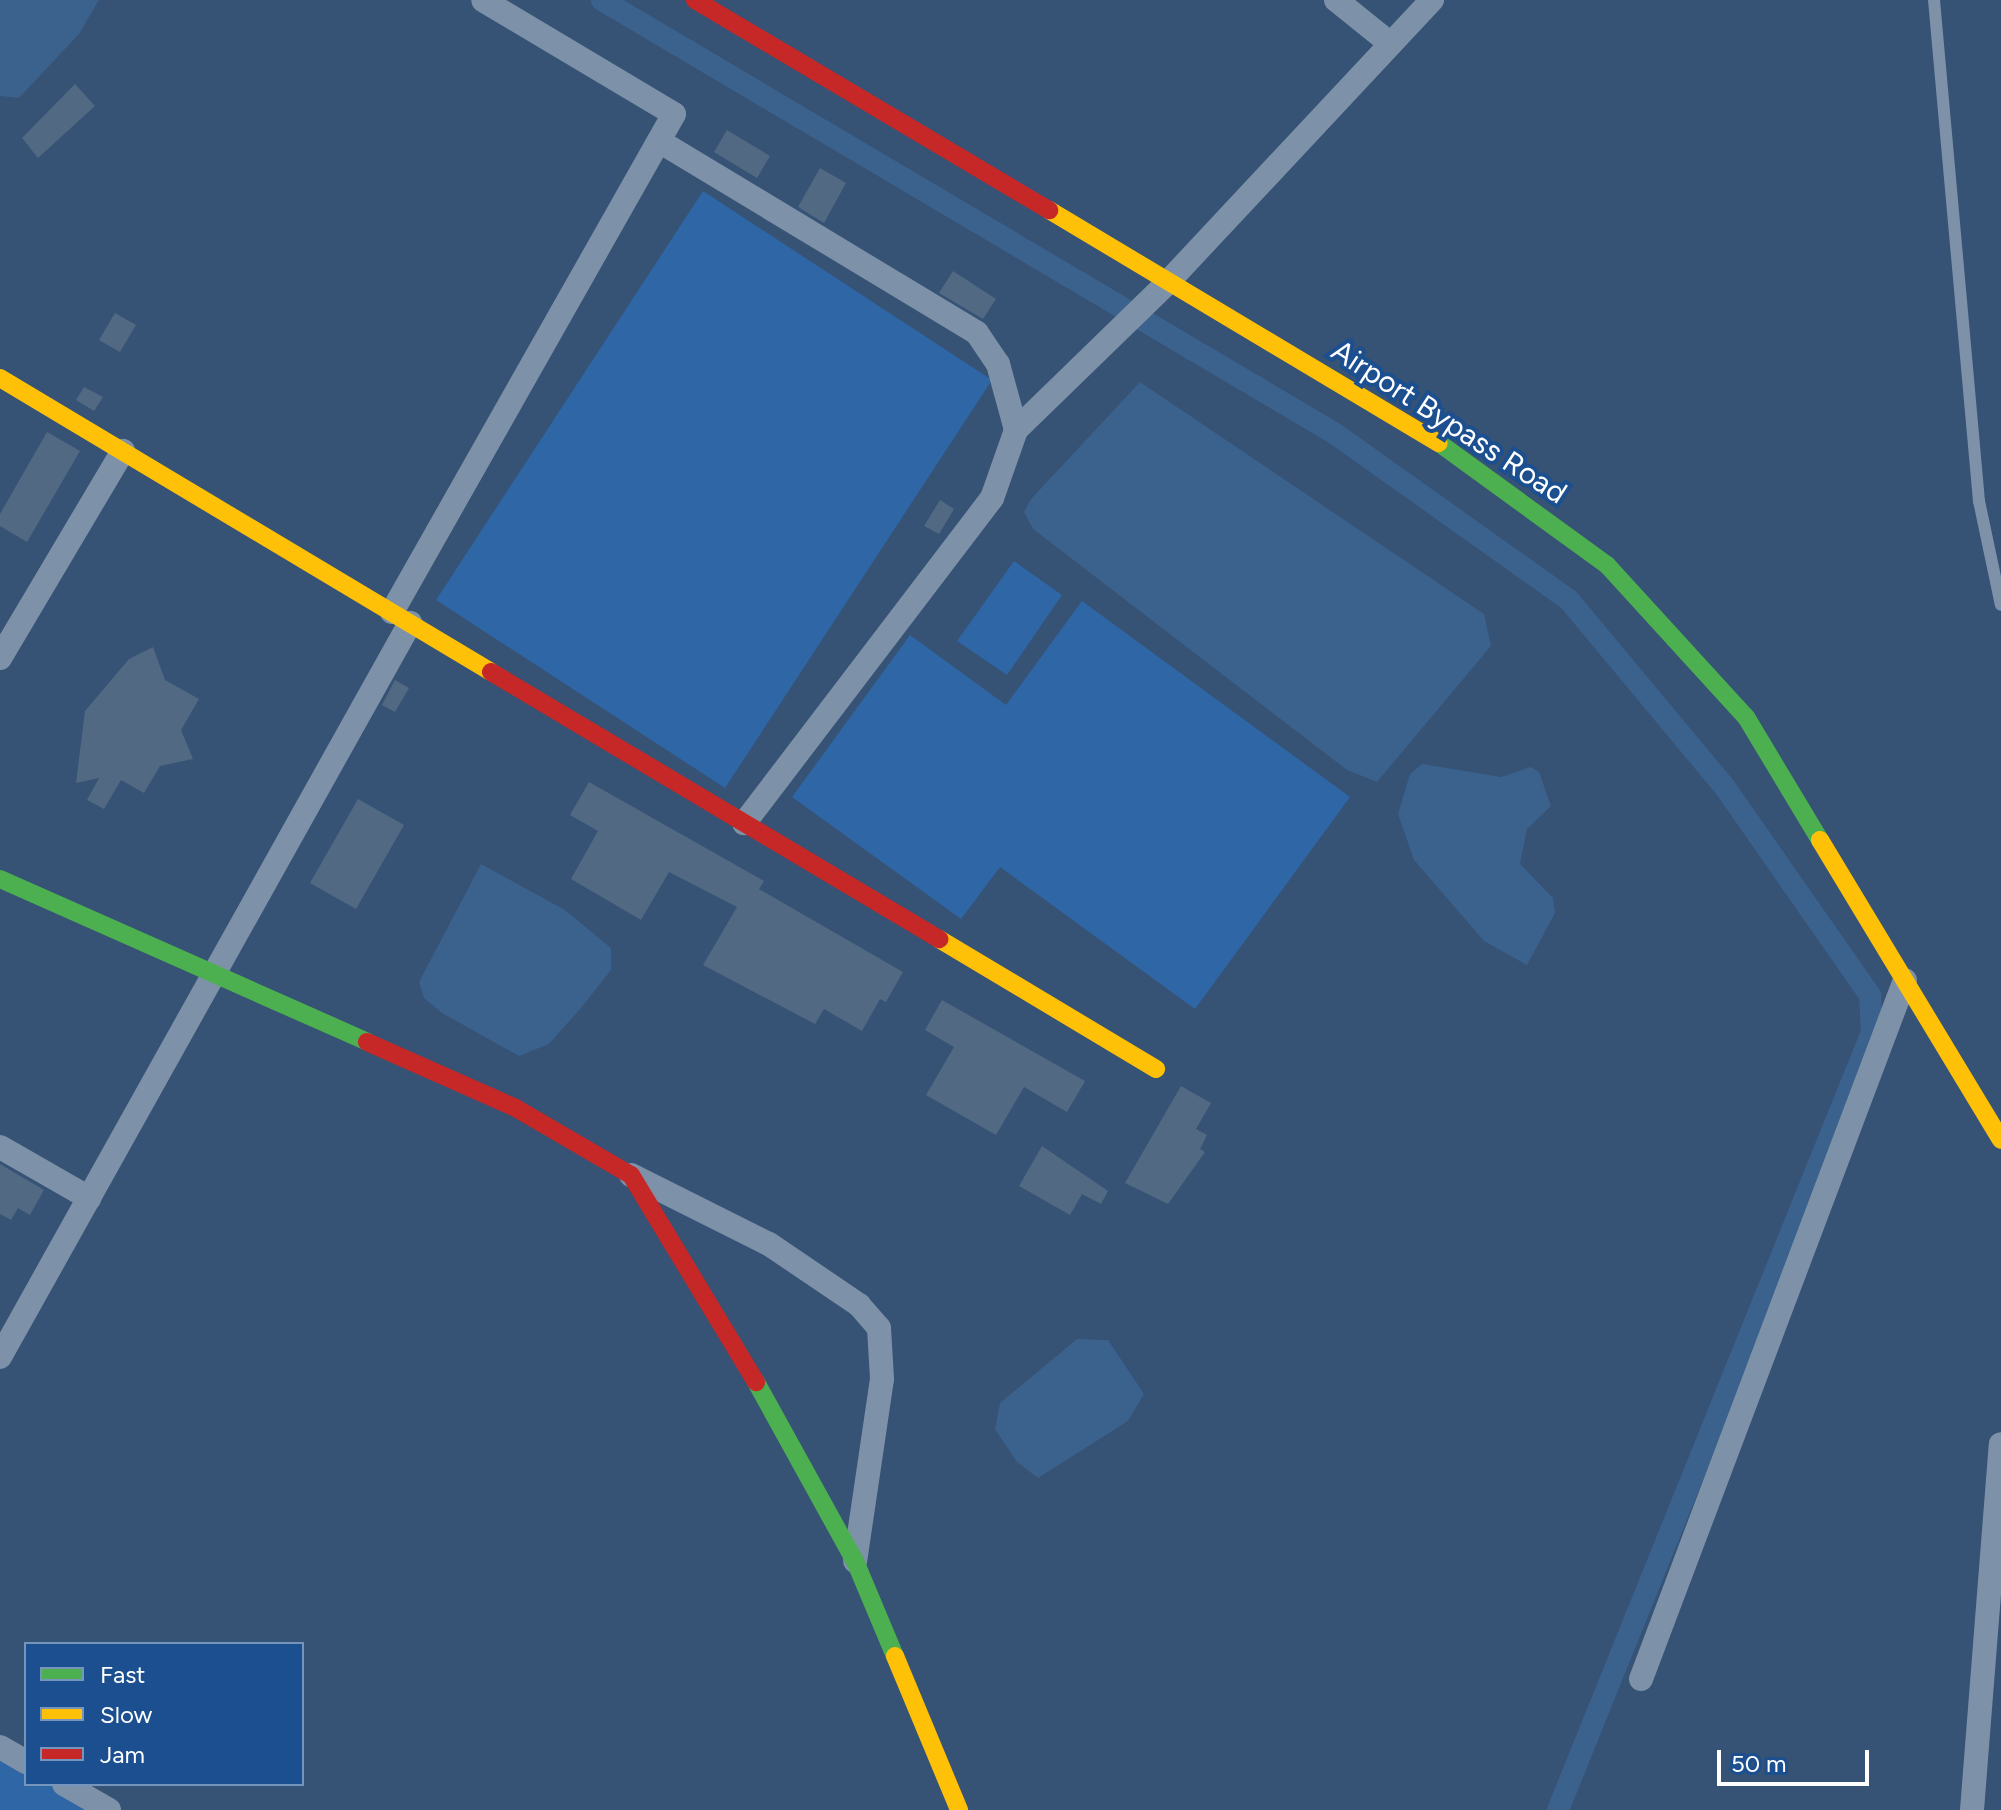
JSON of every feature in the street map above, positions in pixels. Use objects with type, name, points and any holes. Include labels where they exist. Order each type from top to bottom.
[{"type":"street","points":[[2,1347],[214,976],[401,618],[674,114],[483,0]]},
{"type":"street","name":"Airport Bypass Road","points":[[695,0],[1506,485],[1607,565],[1746,717],[2001,1140]]},
{"type":"street","points":[[1336,0],[1391,44]]},
{"type":"street","points":[[744,823],[992,498],[1016,430],[1169,281],[1432,0]]},
{"type":"street","points":[[659,141],[977,333],[998,364],[1016,430]]},
{"type":"street","points":[[0,378],[1156,1069]]},
{"type":"street","points":[[0,658],[123,451]]},
{"type":"street","points":[[0,879],[514,1107],[631,1175],[769,1244],[859,1305],[879,1328],[882,1379],[855,1561]]},
{"type":"street","points":[[1641,1679],[1905,980]]},
{"type":"street","points":[[0,1147],[89,1198]]},
{"type":"street","points":[[631,1175],[702,1285],[855,1561],[959,1810]]},
{"type":"street","points":[[1972,1810],[2001,1444]]},
{"type":"street","points":[[0,1747],[24,1761]]},
{"type":"street","points":[[67,1786],[109,1810]]},
{"type":"lane","points":[[1934,0],[1979,501],[2001,605]]},
{"type":"shaded area","points":[[0,0],[99,0],[79,34],[19,98],[0,96]]},
{"type":"shaded area","points":[[703,191],[992,380],[725,788],[436,600]]},
{"type":"shaded area","points":[[1140,382],[1484,614],[1491,646],[1377,782],[1347,770],[1033,529],[1024,512],[1031,499]]},
{"type":"shaded area","points":[[1014,561],[1062,595],[1007,675],[957,641]]},
{"type":"shaded area","points":[[1082,601],[1350,797],[1195,1009],[1000,867],[961,919],[792,797],[910,635],[1006,705]]},
{"type":"shaded area","points":[[1422,764],[1501,777],[1531,767],[1539,772],[1551,806],[1527,829],[1520,864],[1553,898],[1555,913],[1527,965],[1484,941],[1414,860],[1398,814],[1410,774]]},
{"type":"shaded area","points":[[481,864],[565,910],[611,948],[611,970],[581,1008],[549,1044],[519,1056],[442,1013],[424,998],[419,982]]},
{"type":"shaded area","points":[[1077,1339],[1108,1340],[1144,1394],[1128,1421],[1038,1478],[1017,1462],[995,1429],[1000,1403]]},
{"type":"shaded area","points":[[0,1752],[24,1766],[24,1786],[56,1786],[97,1810],[0,1810]]},
{"type":"building","points":[[75,84],[95,106],[38,158],[22,138]]},
{"type":"building","points":[[727,130],[770,156],[757,178],[714,152]]},
{"type":"building","points":[[820,168],[846,183],[824,223],[798,207]]},
{"type":"building","points":[[953,271],[996,299],[983,319],[939,293]]},
{"type":"building","points":[[115,313],[136,325],[120,352],[99,340]]},
{"type":"building","points":[[84,387],[103,397],[94,411],[76,400]]},
{"type":"building","points":[[47,432],[80,451],[27,542],[0,526],[0,514]]},
{"type":"building","points":[[940,500],[954,509],[939,534],[924,526]]},
{"type":"building","points":[[153,647],[165,680],[199,699],[181,730],[193,759],[160,766],[144,793],[121,780],[104,809],[87,800],[99,778],[76,783],[85,711],[129,659]]},
{"type":"building","points":[[395,680],[409,688],[395,712],[382,705]]},
{"type":"building","points":[[589,782],[764,881],[759,889],[903,972],[886,1002],[880,999],[862,1031],[824,1009],[815,1024],[703,965],[737,907],[669,872],[641,920],[571,879],[598,831],[570,815]]},
{"type":"building","points":[[358,799],[404,825],[356,909],[310,883]]},
{"type":"building","points":[[942,1000],[1085,1081],[1067,1112],[1024,1087],[996,1135],[926,1095],[954,1047],[925,1030]]},
{"type":"building","points":[[1181,1086],[1211,1103],[1196,1129],[1207,1135],[1200,1149],[1205,1152],[1168,1204],[1125,1183]]},
{"type":"building","points":[[1042,1146],[1108,1191],[1101,1204],[1082,1194],[1070,1215],[1019,1186]]},
{"type":"building","points":[[0,1164],[44,1190],[30,1215],[18,1208],[11,1220],[0,1214]]},
{"type":"waterway","points":[[602,0],[1334,433],[1568,599],[1724,786],[1870,995],[1872,1032],[1558,1810]]},
{"type":"traffic: fast","points":[[1439,443],[1607,565],[1746,717],[1820,840]]},
{"type":"traffic: fast","points":[[0,879],[367,1042]]},
{"type":"traffic: fast","points":[[756,1382],[855,1561],[895,1656]]},
{"type":"traffic: slow","points":[[1049,210],[1439,443]]},
{"type":"traffic: slow","points":[[0,378],[491,672]]},
{"type":"traffic: slow","points":[[1820,840],[2001,1140]]},
{"type":"traffic: slow","points":[[939,939],[1156,1069]]},
{"type":"traffic: slow","points":[[895,1656],[959,1810]]},
{"type":"traffic: jam","points":[[695,0],[1049,210]]},
{"type":"traffic: jam","points":[[491,672],[939,939]]},
{"type":"traffic: jam","points":[[367,1042],[514,1107],[631,1175],[756,1382]]}]
